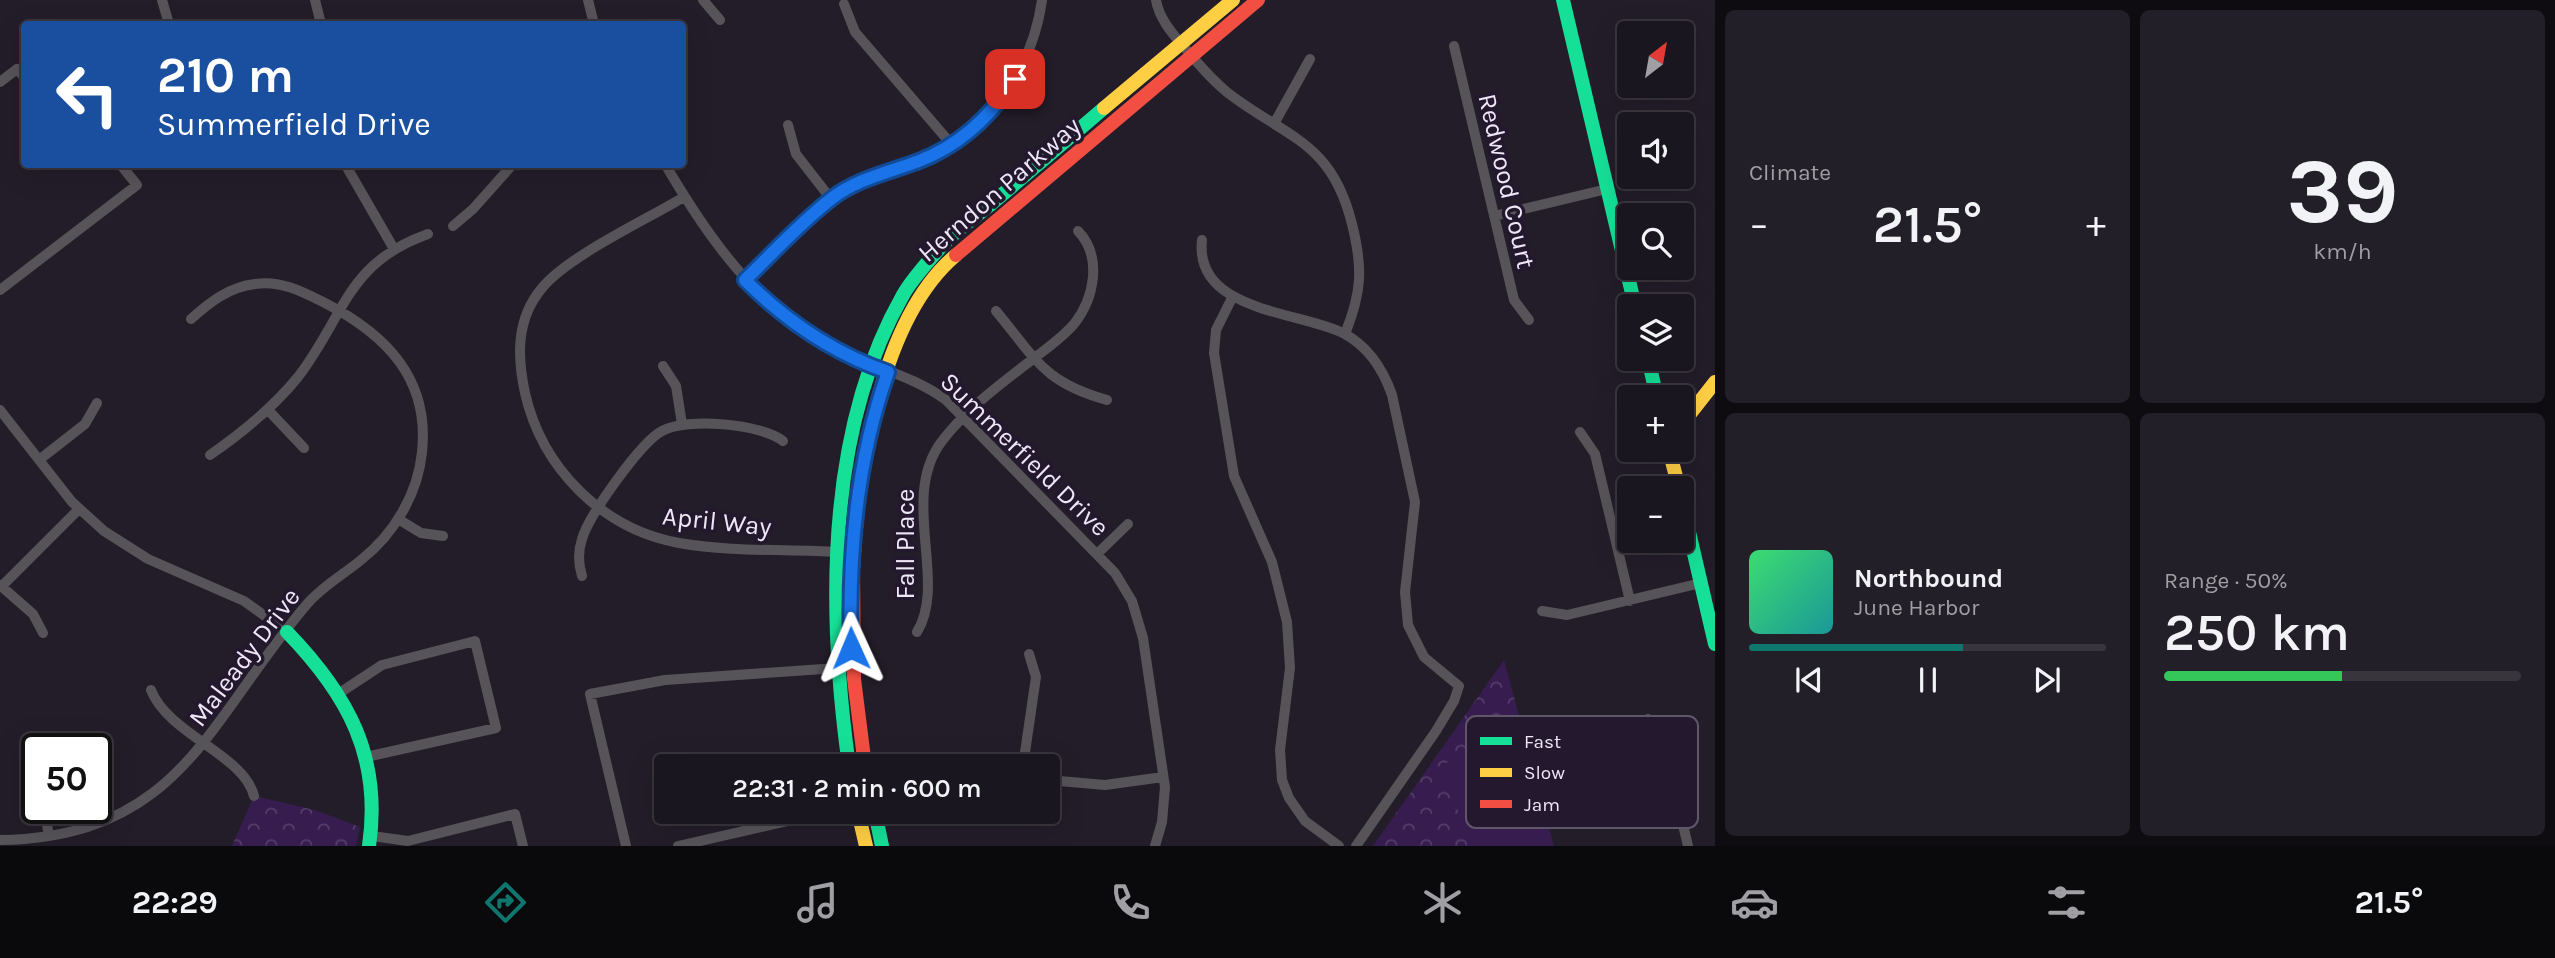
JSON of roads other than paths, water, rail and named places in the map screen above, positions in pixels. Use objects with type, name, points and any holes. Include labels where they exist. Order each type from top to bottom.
[{"type":"main road","name":"Herndon Parkway","points":[[848,754],[837,668],[837,552],[850,460],[872,366],[888,321],[902,293],[930,257],[1233,0]]},
{"type":"main road","name":"Herndon Parkway","points":[[863,754],[852,667],[851,567],[856,518],[871,433],[907,316],[944,265],[1258,0]]},
{"type":"main road","points":[[1563,0],[1632,294]]},
{"type":"main road","points":[[1694,409],[1715,382]]},
{"type":"main road","points":[[1694,553],[1715,644]]},
{"type":"main road","points":[[287,632],[314,660],[338,694],[357,729],[366,757],[373,802],[370,841]]},
{"type":"main road","points":[[861,824],[866,846]]},
{"type":"main road","points":[[877,824],[882,846]]},
{"type":"street","points":[[162,0],[168,21]]},
{"type":"street","points":[[315,0],[320,21]]},
{"type":"street","points":[[588,0],[593,21]]},
{"type":"street","points":[[703,0],[720,20]]},
{"type":"street","points":[[745,280],[831,199],[866,180],[918,162],[952,145],[985,117],[1015,79],[1030,47],[1042,0]]},
{"type":"street","points":[[1156,0],[1161,16],[1181,44],[1230,94],[1298,137],[1323,162],[1349,210],[1360,261],[1356,307],[1345,334]]},
{"type":"street","points":[[844,4],[855,32],[952,145]]},
{"type":"street","name":"Redwood Court","points":[[1454,46],[1514,300],[1528,320]]},
{"type":"street","points":[[1275,122],[1310,59]]},
{"type":"street","points":[[0,82],[17,69],[21,74]]},
{"type":"street","points":[[788,125],[796,154],[831,199]]},
{"type":"street","points":[[0,290],[137,185],[123,168]]},
{"type":"street","points":[[347,168],[394,249]]},
{"type":"street","points":[[453,226],[474,209],[510,168]]},
{"type":"street","name":"Summerfield Drive","points":[[667,168],[720,251],[745,280],[804,330],[872,366],[934,391],[964,418],[1097,554],[1124,586],[1139,618],[1163,777],[1165,805],[1155,846]]},
{"type":"street","points":[[1494,216],[1607,189]]},
{"type":"street","name":"April Way","points":[[684,197],[556,273],[537,294],[521,328],[518,350],[520,373],[538,434],[567,479],[598,508],[633,528],[680,543],[837,552]]},
{"type":"street","name":"Fall Place","points":[[917,632],[927,605],[925,478],[935,451],[964,418],[1073,324],[1090,293],[1092,255],[1078,231]]},
{"type":"street","points":[[210,455],[268,410],[310,360],[365,271],[394,249],[428,234]]},
{"type":"street","points":[[1202,240],[1205,269],[1233,296],[1270,311],[1345,334],[1370,354],[1387,380],[1410,466],[1415,517],[1405,609],[1410,634],[1424,657],[1459,686],[1454,701],[1436,730],[1356,846]]},
{"type":"street","name":"Maleady Drive","points":[[0,840],[48,836],[96,823],[135,805],[174,777],[204,744],[311,600],[373,551],[398,519],[415,484],[422,453],[421,417],[417,399],[409,377],[391,350],[364,325],[290,287],[268,283],[228,291],[191,319]]},
{"type":"street","points":[[1233,296],[1216,330],[1214,354],[1234,476],[1272,562],[1287,622],[1290,668],[1280,750],[1282,780],[1289,798],[1305,821],[1339,846]]},
{"type":"street","points":[[996,311],[1033,359],[1069,388],[1107,400]]},
{"type":"street","points":[[663,366],[676,386],[682,424]]},
{"type":"street","points":[[39,460],[85,424],[97,403]]},
{"type":"street","points":[[0,410],[79,509],[125,546],[171,570],[232,595],[287,632]]},
{"type":"street","points":[[268,410],[304,448]]},
{"type":"street","points":[[582,576],[580,547],[598,508],[652,438],[682,424],[758,429],[783,441]]},
{"type":"street","points":[[1580,432],[1595,454],[1630,601]]},
{"type":"street","points":[[43,633],[33,614],[1,585],[79,509]]},
{"type":"street","points":[[398,519],[421,533],[443,536]]},
{"type":"street","points":[[1097,554],[1128,524]]},
{"type":"street","points":[[1542,611],[1567,615],[1701,583]]},
{"type":"street","points":[[338,694],[382,665],[475,641],[496,728],[366,757]]},
{"type":"street","points":[[1025,754],[1035,677],[1030,654]]},
{"type":"street","points":[[626,846],[590,694],[665,680],[852,667]]},
{"type":"street","points":[[151,690],[166,714],[243,775],[254,796]]},
{"type":"street","points":[[1060,781],[1105,785],[1163,777]]},
{"type":"street","points":[[370,841],[408,841],[515,814],[523,846]]},
{"type":"street","points":[[46,824],[48,836]]},
{"type":"street","points":[[678,846],[774,824]]},
{"type":"street","points":[[1684,828],[1688,846]]}]
